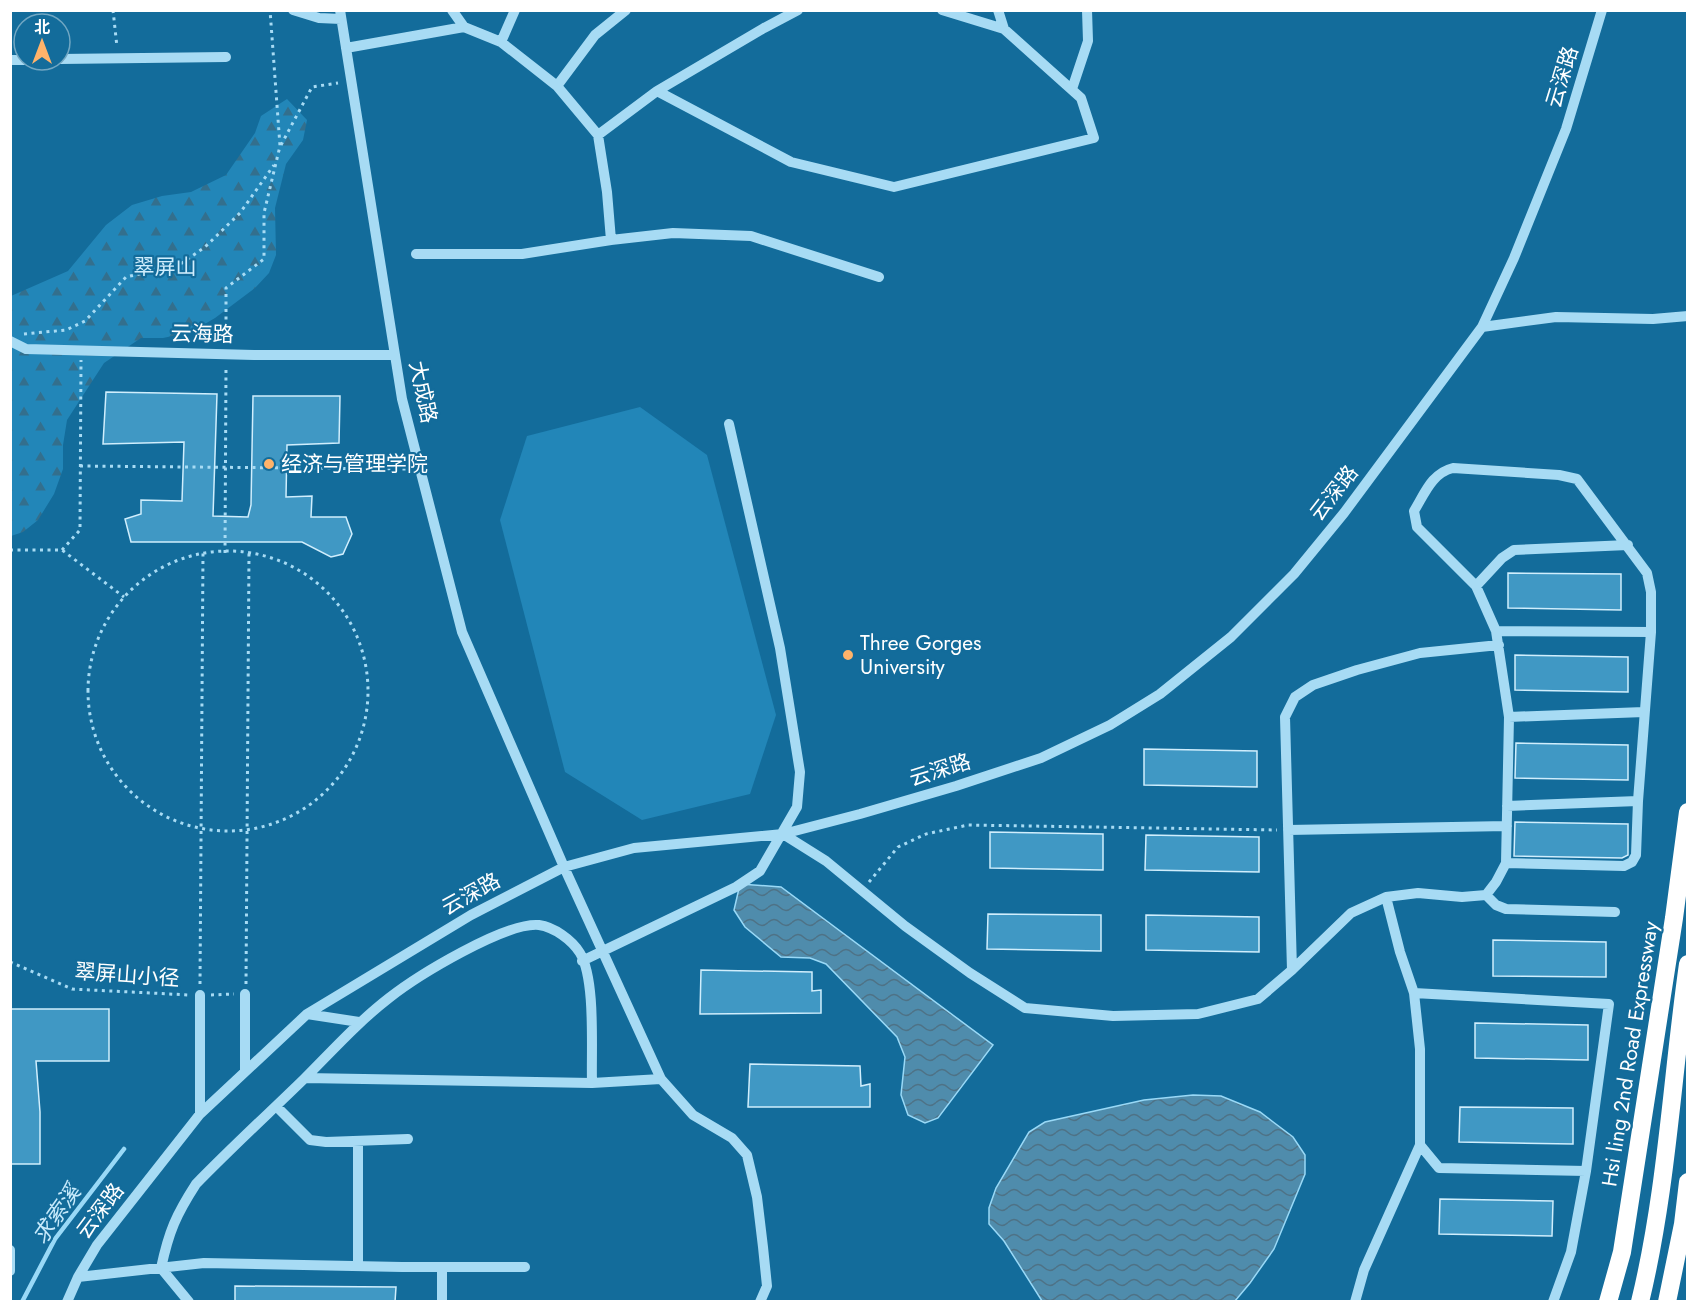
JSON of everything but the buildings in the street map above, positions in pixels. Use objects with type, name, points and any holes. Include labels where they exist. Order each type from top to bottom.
[{"type":"highway","name":"Hsi ling 2nd Road Expressway","points":[[1608,1302],[1622,1252],[1674,918],[1688,812]]},
{"type":"highway","name":"Hsi ling 2nd Road Expressway","points":[[1640,1302],[1647,1274],[1662,1182],[1688,964]]},
{"type":"highway","points":[[1667,1302],[1683,1224],[1688,1182]]},
{"type":"street","points":[[293,10],[319,18],[340,15]]},
{"type":"street","points":[[453,10],[464,27]]},
{"type":"street","points":[[501,42],[516,10]]},
{"type":"street","points":[[557,86],[595,35],[626,10]]},
{"type":"street","points":[[598,135],[657,91],[798,10]]},
{"type":"street","points":[[657,91],[791,162],[894,187],[1094,138],[1081,98],[1004,29],[942,10]]},
{"type":"street","points":[[998,10],[1004,29]]},
{"type":"street","points":[[1072,89],[1088,41],[1087,10]]},
{"type":"street","name":"云深路","points":[[67,1302],[78,1277],[97,1245],[200,1113],[307,1014],[471,915],[564,867],[634,848],[783,834],[935,792],[1041,758],[1110,725],[1160,694],[1230,637],[1294,574],[1344,513],[1482,327],[1514,258],[1566,129],[1602,10]]},
{"type":"street","name":"大成路","points":[[340,15],[402,399],[462,632],[564,867],[660,1079],[693,1115],[732,1138],[747,1155],[757,1197],[764,1247],[767,1286],[760,1302]]},
{"type":"street","points":[[346,48],[464,27],[501,42],[557,86],[598,135],[607,192],[611,240]]},
{"type":"street","points":[[72,59],[226,57]]},
{"type":"street","points":[[416,254],[522,254],[673,233],[751,236],[879,277]]},
{"type":"street","points":[[1482,327],[1556,317],[1653,319],[1688,316]]},
{"type":"street","name":"云海路","points":[[10,341],[26,349],[81,351],[395,355]]},
{"type":"street","points":[[582,961],[740,884],[760,871],[797,807],[800,772],[780,648],[729,424]]},
{"type":"street","points":[[783,834],[826,861],[905,926],[970,973],[1025,1008],[1113,1016],[1198,1014],[1258,999],[1351,913],[1386,897],[1418,893],[1462,897],[1486,895],[1506,863],[1509,717],[1499,645],[1496,631],[1476,586],[1417,526],[1414,511],[1434,478],[1442,471],[1453,468],[1559,475],[1576,479],[1647,573],[1651,592],[1651,632],[1636,855],[1632,862],[1624,866],[1506,863]]},
{"type":"street","points":[[1476,586],[1502,558],[1514,550],[1628,546]]},
{"type":"street","points":[[1496,631],[1651,632]]},
{"type":"street","points":[[1292,970],[1286,717],[1295,698],[1313,685],[1403,657],[1420,653],[1499,645]]},
{"type":"street","points":[[1509,717],[1644,712]]},
{"type":"street","points":[[1507,806],[1638,801]]},
{"type":"street","points":[[1288,830],[1507,826]]},
{"type":"street","points":[[1486,895],[1496,905],[1506,909],[1615,912]]},
{"type":"street","points":[[1355,1302],[1364,1270],[1420,1145],[1420,1049],[1414,993],[1400,952],[1386,897]]},
{"type":"street","points":[[161,1268],[168,1236],[177,1214],[196,1184],[359,1023],[391,996],[457,954],[527,926],[541,925],[558,932],[579,952],[590,996],[591,1083]]},
{"type":"street","points":[[1414,993],[1609,1004],[1586,1171],[1571,1252],[1553,1302]]},
{"type":"street","points":[[245,1072],[246,994]]},
{"type":"street","points":[[200,995],[200,1113]]},
{"type":"street","points":[[307,1014],[359,1023]]},
{"type":"street","points":[[305,1078],[591,1083],[660,1079]]},
{"type":"street","points":[[276,1106],[310,1140],[408,1140]]},
{"type":"street","points":[[358,1141],[358,1266]]},
{"type":"street","points":[[1420,1145],[1439,1168],[1586,1171]]},
{"type":"street","points":[[10,1250],[10,1271]]},
{"type":"street","points":[[78,1277],[204,1263],[525,1267]]},
{"type":"street","points":[[442,1267],[442,1302]]},
{"type":"street","points":[[161,1268],[189,1302]]},
{"type":"path","points":[[113,10],[118,57]]},
{"type":"path","points":[[225,553],[226,288],[264,259],[264,213],[280,146],[270,10]]},
{"type":"path","points":[[280,146],[312,87],[338,82]]},
{"type":"path","points":[[21,334],[66,330],[85,321],[126,277],[179,265],[206,247],[240,213],[277,161]]},
{"type":"path","points":[[62,550],[80,530],[81,351]]},
{"type":"path","points":[[80,466],[420,469]]},
{"type":"path","points":[[10,550],[62,550],[124,597]]},
{"type":"path","points":[[200,995],[203,553]]},
{"type":"path","points":[[203,553],[225,553],[249,553],[294,567],[331,596],[357,634],[369,680],[365,727],[346,769],[314,804],[272,825],[225,832],[180,824],[140,801],[109,767],[91,725],[87,680],[99,635],[124,597],[160,568],[203,553]]},
{"type":"path","points":[[246,994],[249,553]]},
{"type":"path","points":[[862,890],[898,848],[926,834],[968,825],[1288,830]]},
{"type":"path","name":"翠屏山小径","points":[[10,962],[72,989],[200,995],[246,994]]},
{"type":"green space","name":"翠屏山","points":[[287,99],[307,120],[303,140],[286,164],[275,208],[276,255],[269,273],[255,288],[215,318],[191,332],[163,338],[141,338],[104,363],[67,420],[63,445],[63,469],[54,494],[38,520],[23,532],[11,536],[11,296],[68,271],[106,225],[132,205],[162,196],[191,192],[226,175],[255,133],[261,116]]},
{"type":"green space","points":[[640,407],[707,455],[776,715],[750,794],[642,820],[565,772],[500,520],[527,436]]},
{"type":"water","points":[[740,884],[781,887],[993,1045],[938,1118],[925,1123],[908,1115],[901,1095],[905,1057],[897,1037],[826,964],[810,958],[781,957],[745,927],[734,910]]},
{"type":"water","points":[[1193,1095],[1221,1096],[1260,1112],[1293,1137],[1305,1155],[1305,1174],[1274,1249],[1250,1283],[1235,1301],[1042,1301],[1004,1241],[989,1224],[989,1208],[996,1188],[1029,1132],[1045,1122],[1144,1100]]},
{"type":"waterway","name":"求索溪","points":[[22,1302],[55,1239],[124,1149]]},
{"type":"place","name":"经济与管理学院","points":[[269,464]]},
{"type":"place","name":"Three Gorges University","points":[[848,655]]}]
